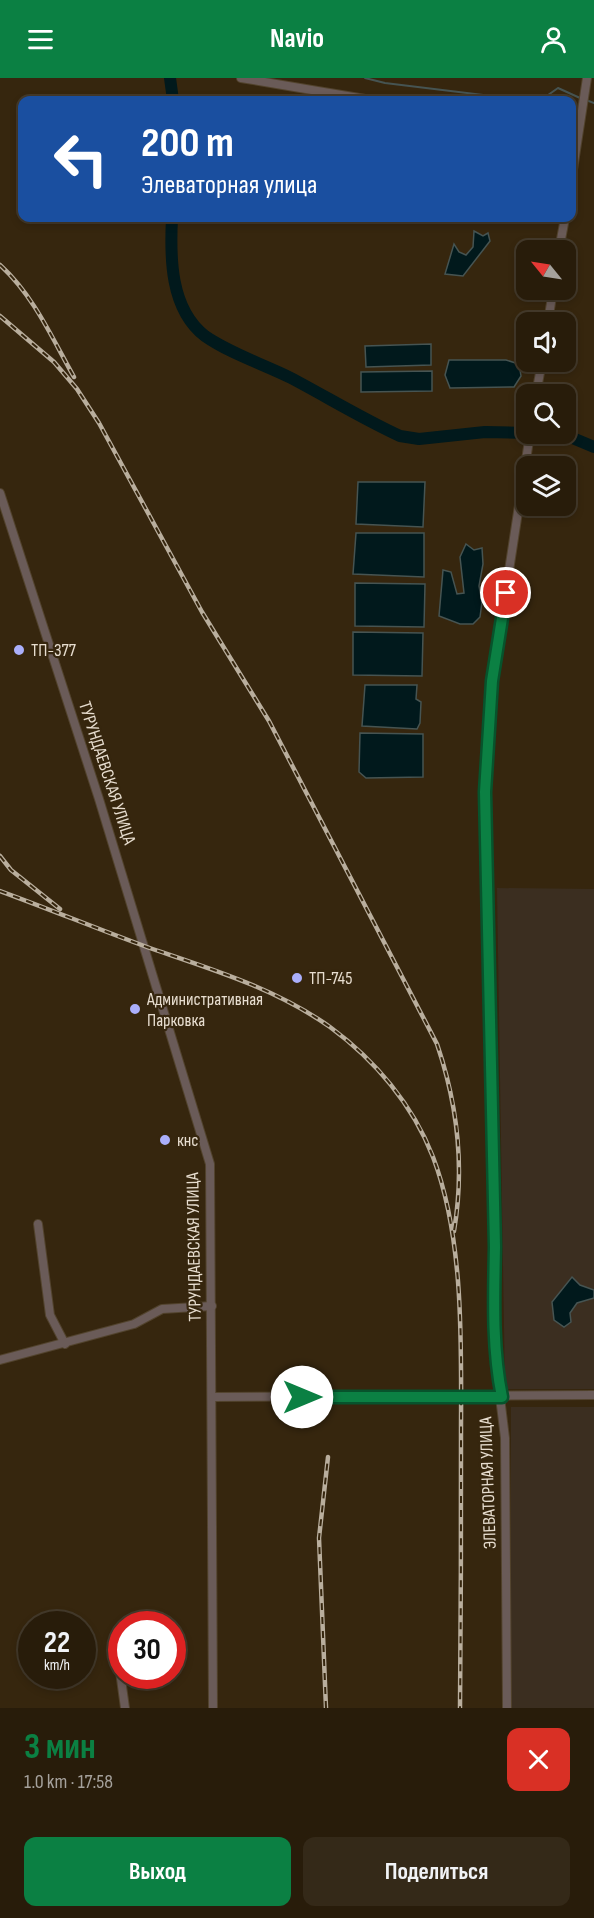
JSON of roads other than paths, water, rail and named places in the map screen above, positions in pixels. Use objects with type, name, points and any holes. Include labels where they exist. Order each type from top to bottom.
[{"type":"street","points":[[240,78],[347,96]]},
{"type":"street","points":[[576,132],[587,78]]},
{"type":"street","points":[[562,240],[564,222]]},
{"type":"street","name":"ЭЛЕВАТОРНАЯ УЛИЦА","points":[[507,1708],[507,1531],[502,1397],[497,1373],[494,1304],[495,1247],[485,792],[492,681],[529,444]]},
{"type":"street","name":"ТУРУНДАЕВСКАЯ УЛИЦА","points":[[0,493],[99,799],[210,1164],[213,1708]]},
{"type":"street","points":[[38,1224],[50,1315],[65,1344]]},
{"type":"street","points":[[0,1360],[134,1324],[162,1309],[212,1306]]},
{"type":"street","points":[[213,1397],[594,1395]]},
{"type":"street","points":[[122,1689],[125,1708]]},
{"type":"water","points":[[474,231],[483,236],[488,233],[490,241],[463,276],[445,274],[454,244],[459,252],[466,255],[473,247]]},
{"type":"water","points":[[431,344],[431,365],[366,367],[365,346]]},
{"type":"water","points":[[449,360],[506,360],[516,363],[516,372],[520,372],[521,376],[514,387],[450,388],[445,375]]},
{"type":"water","points":[[432,371],[432,391],[361,392],[361,372]]},
{"type":"water","points":[[358,482],[425,482],[423,527],[356,524]]},
{"type":"water","points":[[356,533],[424,533],[424,577],[353,574]]},
{"type":"water","points":[[466,544],[474,550],[482,548],[483,564],[479,586],[482,602],[480,617],[473,624],[460,624],[439,616],[443,570],[451,572],[457,594],[464,593],[460,557]]},
{"type":"water","points":[[355,583],[425,584],[424,627],[355,626]]},
{"type":"water","points":[[353,632],[423,633],[422,676],[353,675]]},
{"type":"water","points":[[365,685],[417,685],[416,699],[421,702],[420,723],[417,729],[362,726]]},
{"type":"water","points":[[360,733],[423,734],[423,777],[366,778],[359,772]]},
{"type":"water","points":[[572,1277],[580,1285],[594,1290],[594,1298],[577,1303],[570,1313],[571,1322],[564,1327],[554,1320],[552,1302]]},
{"type":"waterway","points":[[170,78],[172,96]]},
{"type":"waterway","points":[[365,78],[385,83],[492,96]]},
{"type":"waterway","points":[[547,96],[558,88],[576,96]]},
{"type":"waterway","points":[[576,96],[580,98]]},
{"type":"waterway","points":[[586,100],[594,103]]},
{"type":"waterway","points":[[172,222],[172,265],[179,297],[193,325],[205,336],[236,354],[291,378],[400,436],[419,439],[485,432],[516,433]]},
{"type":"waterway","points":[[576,439],[594,447]]},
{"type":"railway","points":[[0,265],[33,304],[74,377]]},
{"type":"railway","points":[[0,316],[54,362],[77,389],[99,423],[202,612],[269,721],[437,1044],[455,1113],[459,1183],[454,1231]]},
{"type":"railway","points":[[0,856],[11,870],[60,909]]},
{"type":"railway","points":[[0,891],[265,990],[309,1013],[347,1040],[362,1054],[391,1085],[415,1119],[433,1157],[443,1190],[451,1224],[459,1296],[461,1332],[460,1708]]},
{"type":"railway","points":[[326,1708],[319,1538],[328,1457]]},
{"type":"place","name":"ТП-377","points":[[19,650]]},
{"type":"place","name":"ТП-745","points":[[297,978]]},
{"type":"place","name":"Административная Парковка","points":[[135,1009]]},
{"type":"place","name":"кнс","points":[[165,1140]]}]
